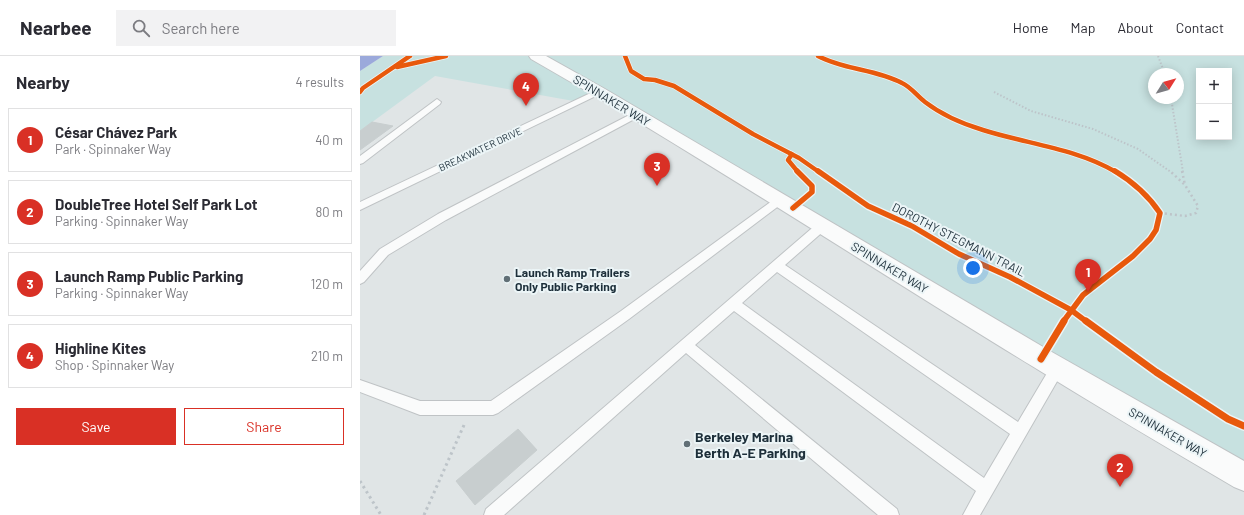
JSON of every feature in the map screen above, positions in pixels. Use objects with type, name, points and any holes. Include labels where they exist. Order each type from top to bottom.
[{"type":"street","name":"SPINNAKER WAY","points":[[536,56],[600,92],[1058,367],[1244,476]]},
{"type":"lane","name":"BREAKWATER DRIVE","points":[[360,206],[600,92]]},
{"type":"lane","points":[[360,161],[437,102]]},
{"type":"lane","points":[[360,279],[384,252],[442,217],[637,114]]},
{"type":"lane","points":[[360,386],[420,408],[493,408],[625,316],[780,200]]},
{"type":"lane","points":[[492,515],[822,226]]},
{"type":"lane","points":[[777,266],[1020,432]]},
{"type":"lane","points":[[734,304],[986,489]]},
{"type":"lane","points":[[686,346],[891,515]]},
{"type":"lane","points":[[971,515],[1058,367]]},
{"type":"path","points":[[1158,56],[1163,68]]},
{"type":"path","points":[[994,92],[1031,111],[1074,123],[1122,141],[1138,149],[1161,164],[1185,186],[1198,206],[1196,213],[1185,216],[1158,213]]},
{"type":"path","points":[[1172,104],[1185,186]]},
{"type":"path","points":[[424,515],[472,408]]},
{"type":"path","points":[[360,480],[381,515]]},
{"type":"shaded area","points":[[383,56],[1244,56],[1244,477],[600,92],[579,102],[435,76],[360,131],[360,71]]},
{"type":"water","points":[[360,56],[383,56],[360,71]]},
{"type":"building","points":[[372,122],[393,126],[360,150],[360,131]]},
{"type":"building","points":[[518,429],[537,450],[475,505],[456,481]]},
{"type":"cycle path","points":[[360,92],[363,88],[410,56]]},
{"type":"cycle path","points":[[397,67],[446,56]]},
{"type":"cycle path","name":"DOROTHY STEGMANN TRAIL","points":[[625,56],[631,71],[644,79],[655,80],[674,86],[753,134],[799,158],[868,206],[912,226],[959,254],[1010,277],[1071,310],[1156,372],[1228,419],[1244,426]]},
{"type":"cycle path","points":[[818,56],[826,61],[844,67],[881,75],[901,82],[930,106],[958,121],[982,130],[1082,156],[1127,178],[1152,201],[1160,213],[1156,230],[1150,239],[1133,256],[1091,287],[1083,295],[1066,317],[1041,359]]},
{"type":"cycle path","points":[[792,154],[788,160],[812,186],[812,192],[793,208]]},
{"type":"place","name":"Highline Kites","points":[[526,106]]},
{"type":"place","name":"Launch Ramp Public Parking","points":[[657,186]]},
{"type":"place","name":"Launch Ramp Trailers Only Public Parking","points":[[507,279]]},
{"type":"place","name":"César Chávez Park","points":[[1088,292]]},
{"type":"place","name":"Berkeley Marina Berth A-E Parking","points":[[687,444]]},
{"type":"place","name":"DoubleTree Hotel Self Park Lot","points":[[1120,487]]}]
